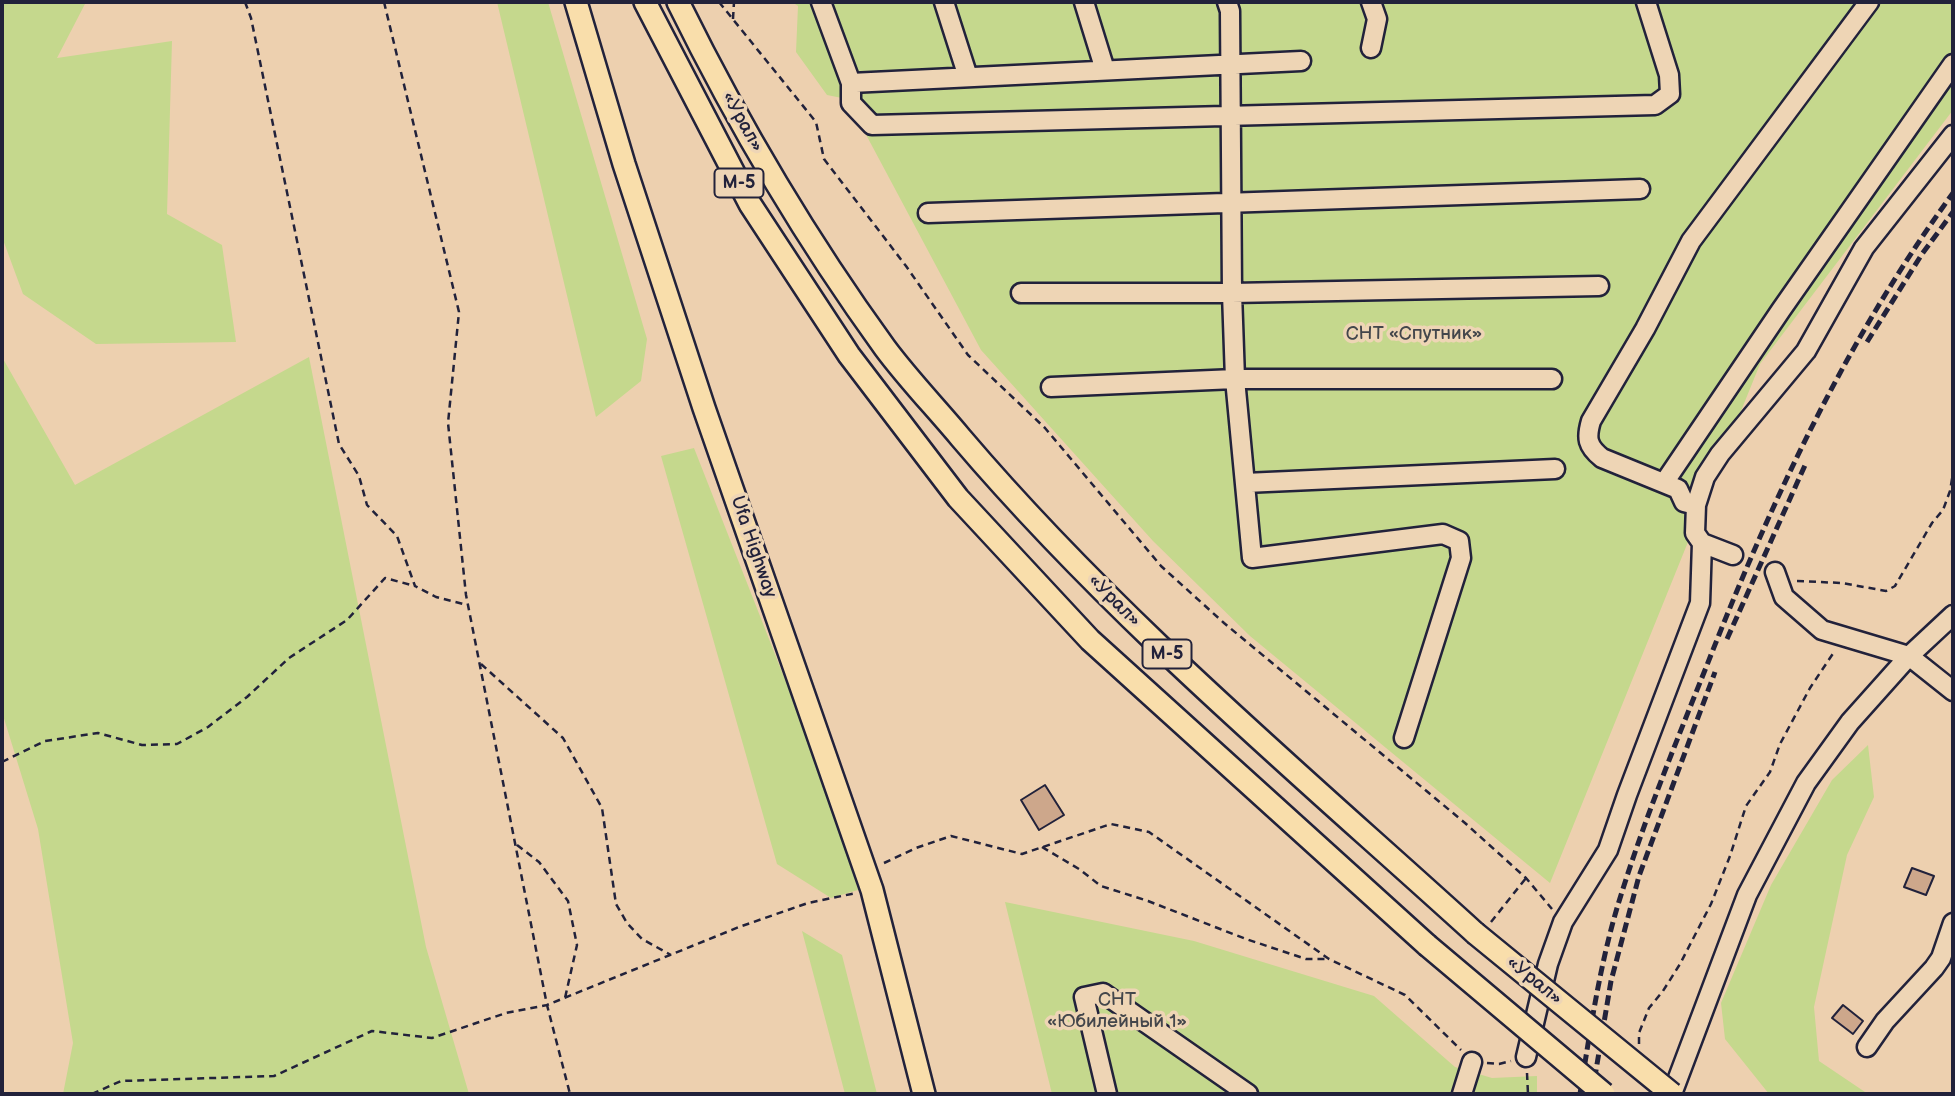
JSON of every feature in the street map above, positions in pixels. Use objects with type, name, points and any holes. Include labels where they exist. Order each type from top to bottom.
[{"type":"main road","name":"Ufa Highway","points":[[576,2],[624,164],[704,408],[870,881],[924,1094]]},
{"type":"main road","name":"«Урал»","points":[[645,2],[750,204],[849,355],[958,498],[1090,640],[1427,945],[1604,1094]]},
{"type":"main road","name":"«Урал»","points":[[678,2],[697,42],[784,198],[886,349],[1011,496],[1157,645],[1672,1094]]},
{"type":"street","points":[[821,2],[851,83],[851,103],[872,125],[1655,105],[1670,94],[1669,75],[1646,2]]},
{"type":"street","points":[[944,2],[968,77]]},
{"type":"street","points":[[1084,2],[1105,70]]},
{"type":"street","points":[[1227,2],[1230,11],[1235,379],[1252,558],[1443,534],[1459,541],[1461,558],[1404,738]]},
{"type":"street","points":[[1371,2],[1377,19],[1371,48]]},
{"type":"street","points":[[1696,505],[1684,502],[1678,489],[1602,457],[1592,450],[1587,437],[1591,421],[1645,330],[1691,241],[1869,2]]},
{"type":"street","points":[[851,83],[1301,61]]},
{"type":"street","points":[[1664,483],[1781,310],[1953,65]]},
{"type":"street","points":[[1733,555],[1702,543],[1695,533],[1696,505],[1705,477],[1720,454],[1805,351],[1864,248],[1953,135]]},
{"type":"street","points":[[928,213],[1640,188]]},
{"type":"street","points":[[1021,293],[1232,293],[1600,286]]},
{"type":"street","points":[[1051,387],[1235,379],[1552,379]]},
{"type":"street","points":[[1245,483],[1555,468]]},
{"type":"street","points":[[1526,1058],[1548,964],[1563,922],[1608,850],[1700,603],[1702,543]]},
{"type":"street","points":[[1777,576],[1784,597],[1822,630],[1909,656],[1953,691]]},
{"type":"street","points":[[1672,1094],[1747,895],[1805,783],[1850,722],[1909,656],[1953,615]]},
{"type":"street","points":[[1867,1046],[1885,1021],[1941,958],[1953,923]]},
{"type":"street","points":[[1107,1094],[1084,997],[1104,993],[1248,1094]]},
{"type":"street","points":[[1462,1094],[1472,1062]]},
{"type":"path","points":[[245,2],[251,18],[339,444],[359,476],[367,505],[397,536],[415,586]]},
{"type":"path","points":[[384,2],[458,312],[447,423],[468,606],[547,1004],[570,1094]]},
{"type":"path","points":[[719,2],[816,122],[824,159],[906,266],[968,355],[1045,428],[1161,566],[1224,623],[1465,823],[1526,878],[1563,922]]},
{"type":"path","points":[[733,19],[734,2]]},
{"type":"path","points":[[1777,576],[1886,591],[1895,586],[1932,523],[1943,510],[1953,473]]},
{"type":"path","points":[[2,762],[46,741],[98,733],[142,745],[177,744],[208,727],[247,697],[289,658],[347,620],[385,578],[468,606]]},
{"type":"path","points":[[1639,1046],[1639,1033],[1649,1008],[1674,973],[1711,904],[1746,806],[1770,772],[1780,744],[1810,688],[1843,638]]},
{"type":"path","points":[[480,664],[563,738],[602,808],[616,904],[627,923],[642,939],[671,955]]},
{"type":"path","points":[[92,1094],[121,1081],[274,1076],[372,1031],[432,1038],[506,1013],[565,998],[671,955],[870,881],[916,848],[951,836],[1022,854],[1111,824],[1149,832],[1329,960],[1405,995],[1472,1062],[1499,1064],[1526,1058],[1528,1094]]},
{"type":"path","points":[[516,844],[539,862],[568,901],[577,945],[565,998]]},
{"type":"path","points":[[1042,847],[1101,886],[1306,959],[1329,960]]},
{"type":"path","points":[[1483,928],[1526,878]]},
{"type":"green space","points":[[2,2],[86,2],[57,58],[172,41],[167,214],[222,245],[236,342],[96,344],[23,294],[2,237]]},
{"type":"green space","points":[[497,2],[548,2],[647,339],[641,381],[596,417]]},
{"type":"green space","name":"СНТ «Спутник»","points":[[792,2],[1953,2],[1953,110],[1760,364],[1550,883],[1250,636],[1153,541],[981,350],[847,99],[827,95],[796,52],[798,6]]},
{"type":"green space","points":[[2,357],[75,485],[309,357],[426,947],[469,1094],[63,1094],[73,1043],[38,829],[2,712]]},
{"type":"green space","points":[[694,448],[824,779],[858,890],[831,898],[777,864],[661,456]]},
{"type":"green space","points":[[1868,745],[1874,797],[1847,855],[1814,1007],[1819,1061],[1868,1094],[1769,1094],[1725,1039],[1721,1003],[1771,885],[1832,780]]},
{"type":"green space","name":"СНТ «Юбилейный 1»","points":[[1005,902],[1194,941],[1374,996],[1455,1067],[1492,1078],[1537,1076],[1537,1094],[1052,1094]]},
{"type":"green space","points":[[802,931],[842,955],[877,1094],[845,1094]]},
{"type":"building","points":[[1045,785],[1064,815],[1039,830],[1021,800]]},
{"type":"building","points":[[1912,868],[1934,876],[1926,895],[1904,887]]},
{"type":"building","points":[[1843,1005],[1863,1021],[1853,1034],[1832,1018]]},
{"type":"railway","points":[[1580,1094],[1600,977],[1617,908],[1659,785],[1732,603],[1786,481],[1846,362],[1879,304],[1953,193]]},
{"type":"railway","points":[[1867,342],[1922,254],[1953,212]]},
{"type":"railway","points":[[1727,639],[1806,463]]},
{"type":"railway","points":[[1592,1094],[1611,981],[1639,876],[1715,672]]}]
